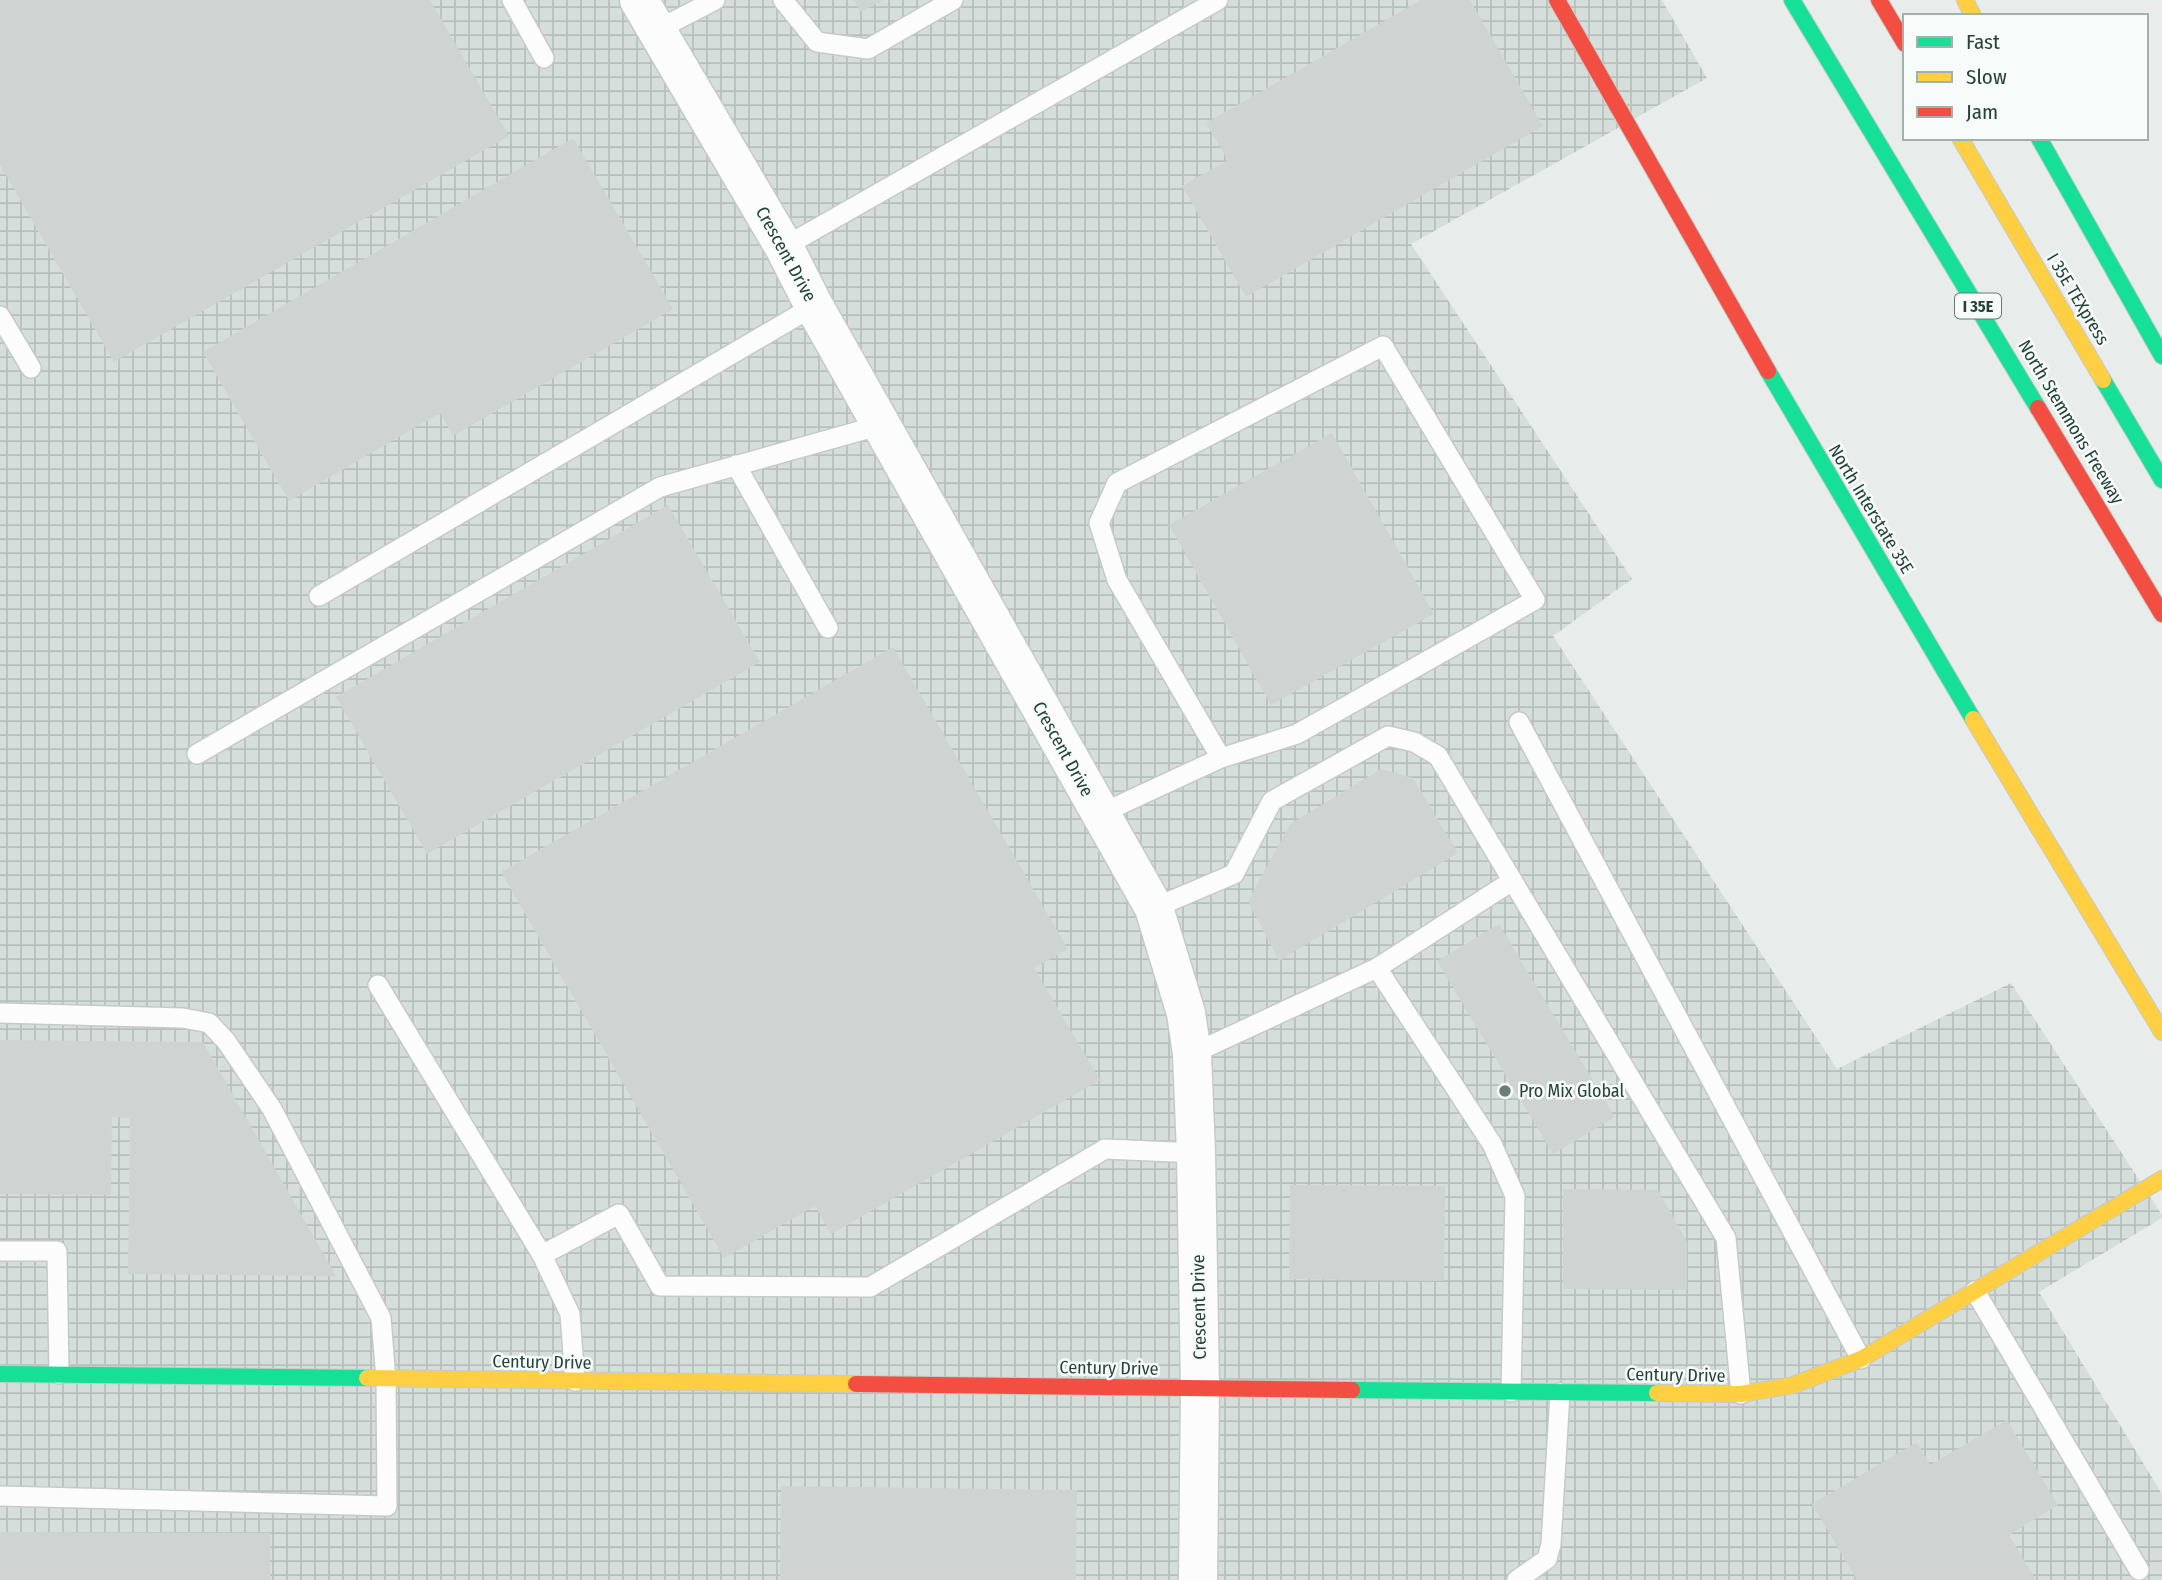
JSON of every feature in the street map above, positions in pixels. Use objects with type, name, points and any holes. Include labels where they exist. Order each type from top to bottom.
[{"type":"main road","name":"North Interstate 35E","points":[[1557,0],[1650,167],[1832,481],[2114,956],[2162,1032]]},
{"type":"main road","name":"North Stemmons Freeway","points":[[1792,0],[2162,614]]},
{"type":"main road","points":[[1879,0],[1903,41]]},
{"type":"main road","name":"I 35E TEXpress","points":[[1961,140],[2162,480]]},
{"type":"main road","points":[[2040,140],[2162,356]]},
{"type":"main road","name":"Century Drive","points":[[0,1374],[1741,1395],[1793,1385],[1861,1359],[2162,1179]]},
{"type":"street","name":"Crescent Drive","points":[[648,15],[784,247],[814,306],[1154,908],[1186,1013],[1192,1054],[1200,1388],[1198,1580]]},
{"type":"lane","points":[[512,0],[544,58]]},
{"type":"lane","points":[[648,15],[715,0]]},
{"type":"lane","points":[[783,0],[817,42],[868,48],[953,0]]},
{"type":"lane","points":[[784,247],[1218,0]]},
{"type":"lane","points":[[319,596],[814,306]]},
{"type":"lane","points":[[0,316],[31,368]]},
{"type":"lane","points":[[1100,814],[1221,758],[1297,734],[1535,600],[1383,346],[1117,483],[1099,523],[1117,580],[1221,758]]},
{"type":"lane","points":[[197,754],[660,487],[881,425]]},
{"type":"lane","points":[[736,465],[828,628]]},
{"type":"lane","points":[[1519,722],[1861,1359]]},
{"type":"lane","points":[[1154,908],[1234,874],[1272,801],[1388,736],[1414,743],[1438,756],[1726,1238],[1741,1395]]},
{"type":"lane","points":[[1192,1054],[1377,968],[1513,881]]},
{"type":"lane","points":[[1377,968],[1492,1144],[1515,1195],[1511,1392]]},
{"type":"lane","points":[[378,985],[542,1255],[570,1314],[575,1381]]},
{"type":"lane","points":[[0,1013],[183,1018],[209,1023],[226,1041],[272,1109],[381,1318],[386,1380],[387,1506],[0,1496]]},
{"type":"lane","points":[[542,1255],[619,1214],[660,1286],[870,1287],[1105,1149],[1196,1153]]},
{"type":"lane","points":[[0,1251],[58,1251],[59,1374]]},
{"type":"lane","points":[[1975,1291],[2139,1570]]},
{"type":"lane","points":[[1517,1580],[1547,1559],[1552,1544],[1560,1393]]},
{"type":"shaded area","points":[[0,0],[1662,0],[1707,78],[1411,244],[1632,579],[1553,636],[1837,1069],[2011,983],[2162,1215],[2162,1218],[2039,1292],[2162,1494],[2162,1580],[0,1580]]},
{"type":"building","points":[[0,0],[430,0],[509,136],[114,362],[0,165]]},
{"type":"building","points":[[854,0],[883,0],[861,12]]},
{"type":"building","points":[[1421,0],[1470,0],[1543,126],[1246,297],[1182,186],[1228,160],[1206,123]]},
{"type":"building","points":[[573,138],[673,309],[453,436],[440,413],[289,501],[203,352]]},
{"type":"building","points":[[1332,433],[1434,614],[1271,705],[1169,525]]},
{"type":"building","points":[[668,505],[760,662],[427,854],[336,697]]},
{"type":"building","points":[[893,647],[1068,949],[1034,968],[1100,1080],[831,1234],[815,1206],[724,1258],[501,872]]},
{"type":"building","points":[[1381,769],[1413,778],[1458,853],[1279,961],[1248,901],[1290,824]]},
{"type":"building","points":[[1499,924],[1615,1117],[1553,1154],[1437,961]]},
{"type":"building","points":[[0,1040],[203,1042],[336,1276],[128,1274],[130,1118],[112,1117],[111,1195],[0,1194]]},
{"type":"building","points":[[1290,1185],[1445,1186],[1444,1281],[1289,1279]]},
{"type":"building","points":[[1563,1189],[1658,1190],[1687,1242],[1687,1290],[1563,1289]]},
{"type":"building","points":[[2007,1420],[2058,1505],[2009,1535],[2036,1580],[1857,1580],[1812,1504],[1917,1442],[1930,1465]]},
{"type":"building","points":[[781,1486],[1077,1490],[1076,1580],[780,1580]]},
{"type":"building","points":[[0,1532],[270,1533],[270,1580],[0,1580]]},
{"type":"traffic: fast","points":[[1792,0],[2038,408]]},
{"type":"traffic: fast","points":[[2040,140],[2162,356]]},
{"type":"traffic: fast","points":[[1768,371],[1973,719]]},
{"type":"traffic: fast","points":[[2103,380],[2162,480]]},
{"type":"traffic: fast","points":[[0,1374],[367,1378]]},
{"type":"traffic: fast","points":[[1352,1390],[1657,1393]]},
{"type":"traffic: slow","points":[[1965,0],[1972,14]]},
{"type":"traffic: slow","points":[[1961,140],[2103,380]]},
{"type":"traffic: slow","points":[[1973,719],[2162,1032]]},
{"type":"traffic: slow","points":[[1657,1393],[1741,1394],[1793,1385],[1861,1359],[2162,1179]]},
{"type":"traffic: slow","points":[[367,1378],[856,1384]]},
{"type":"traffic: jam","points":[[1557,0],[1768,371]]},
{"type":"traffic: jam","points":[[1879,0],[1903,41]]},
{"type":"traffic: jam","points":[[2038,408],[2162,614]]},
{"type":"traffic: jam","points":[[856,1384],[1352,1390]]},
{"type":"place","name":"Pro Mix Global","points":[[1505,1091]]}]
